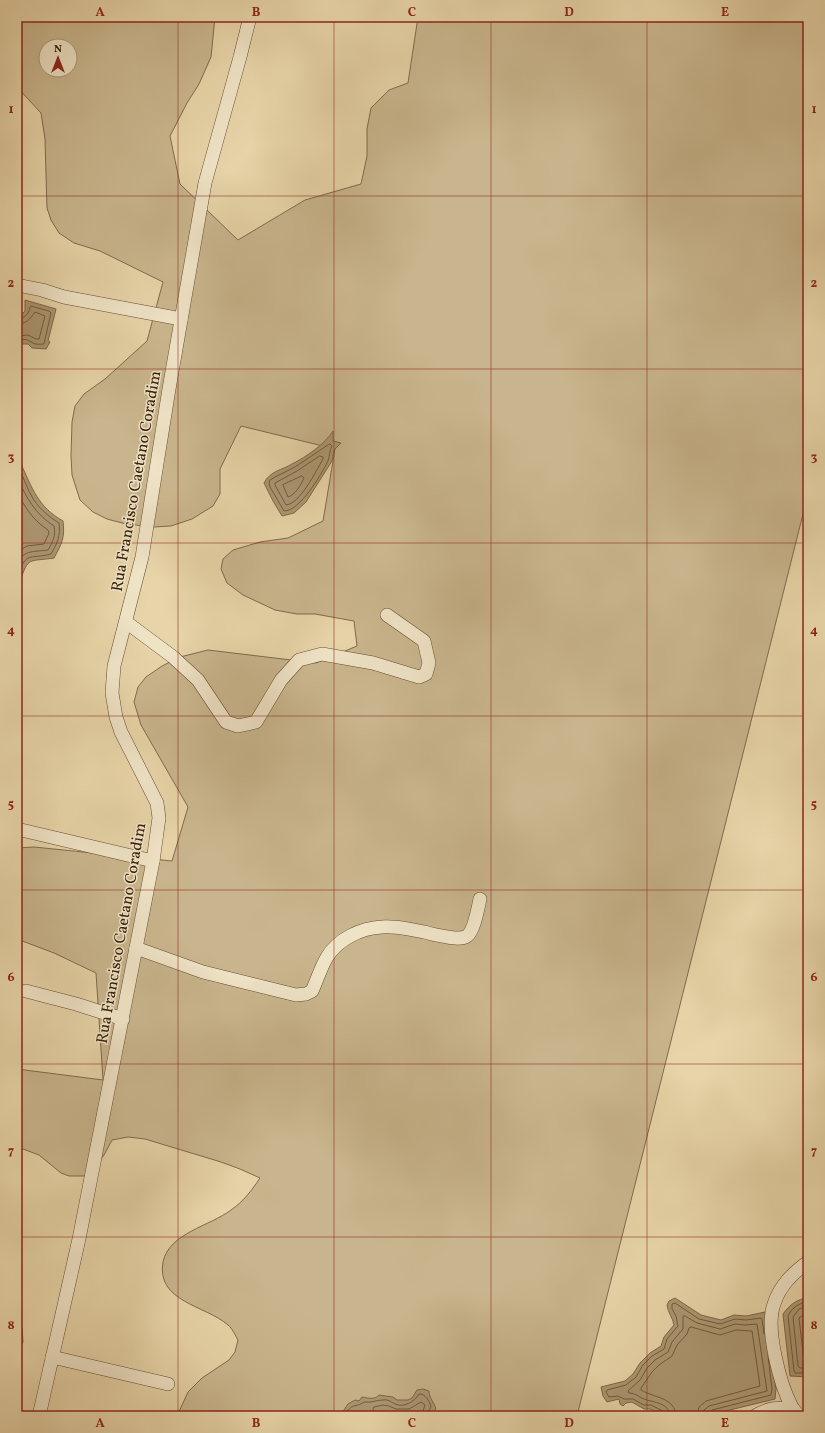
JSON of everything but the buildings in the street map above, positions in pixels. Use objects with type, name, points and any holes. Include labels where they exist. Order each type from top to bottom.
[{"type":"street","name":"Rua Francisco Caetano Coradim","points":[[39,1416],[79,1239],[123,1019],[153,860],[159,818],[157,804],[116,717],[112,693],[114,666],[142,557],[204,183],[250,17]]},
{"type":"street","points":[[17,285],[42,290],[64,297],[181,319]]},
{"type":"street","points":[[126,622],[173,657],[198,680],[226,722],[238,726],[256,722],[281,680],[299,660],[322,654],[373,663],[419,677],[426,674],[430,663],[424,641],[387,615]]},
{"type":"street","points":[[17,829],[153,860]]},
{"type":"street","points":[[136,948],[203,972],[301,995],[312,991],[327,957],[338,944],[352,934],[382,927],[461,938],[467,936],[472,928],[480,899]]},
{"type":"street","points":[[26,991],[84,1006],[123,1019]]},
{"type":"street","points":[[797,1412],[784,1388],[776,1361],[771,1324],[773,1305],[779,1291],[792,1274],[808,1262]]},
{"type":"street","points":[[52,1357],[168,1384]]},
{"type":"street","points":[[755,1416],[772,1408],[782,1407],[797,1412]]},
{"type":"shaded area","points":[[17,17],[215,17],[211,57],[199,84],[187,103],[170,136],[180,184],[238,240],[305,200],[361,184],[367,156],[367,129],[371,108],[389,90],[408,83],[418,17],[808,17],[808,494],[577,1416],[177,1416],[188,1392],[202,1378],[229,1360],[235,1352],[238,1340],[228,1325],[174,1294],[167,1286],[163,1275],[163,1262],[167,1252],[173,1244],[191,1231],[222,1216],[235,1207],[247,1196],[260,1178],[221,1162],[145,1139],[128,1137],[112,1140],[104,1155],[92,1171],[84,1176],[69,1176],[61,1173],[39,1155],[23,1149],[17,1153],[17,1069],[103,1080],[96,973],[54,953],[17,939],[17,848],[34,847],[172,861],[188,807],[141,725],[134,702],[138,687],[146,677],[162,666],[180,657],[208,650],[316,663],[357,646],[354,621],[315,614],[297,614],[275,610],[243,595],[227,583],[221,569],[223,559],[233,550],[260,542],[288,538],[323,521],[335,449],[241,426],[220,469],[220,494],[213,506],[192,519],[171,526],[154,527],[126,524],[107,519],[93,512],[80,500],[72,475],[72,422],[75,406],[84,394],[105,379],[147,341],[163,282],[100,251],[74,243],[59,233],[51,220],[47,208],[45,139],[41,113],[17,87]]},
{"type":"shaded area","points":[[17,1324],[22,1328],[23,1342],[20,1348],[17,1349]]},
{"type":"water","points":[[25,300],[56,309],[48,341],[50,342],[46,349],[32,348],[28,344],[21,344],[17,347],[17,315],[21,315],[25,311]]},
{"type":"water","points":[[333,431],[333,441],[341,443],[334,450],[332,461],[306,502],[294,513],[282,516],[264,483],[273,473],[315,450],[330,436]]},
{"type":"water","points":[[17,463],[21,464],[33,489],[47,510],[63,521],[64,532],[61,544],[54,558],[34,560],[25,567],[20,581],[17,582]]},
{"type":"water","points":[[808,1297],[808,1377],[790,1376],[783,1314],[794,1303]]},
{"type":"water","points":[[675,1298],[701,1315],[721,1320],[734,1315],[746,1316],[765,1312],[776,1389],[775,1399],[705,1416],[666,1416],[650,1409],[644,1409],[632,1402],[626,1403],[623,1406],[620,1404],[619,1399],[607,1402],[603,1396],[601,1387],[625,1381],[633,1374],[640,1363],[650,1353],[661,1346],[664,1337],[674,1325],[667,1305],[669,1301]]},
{"type":"water","points":[[423,1389],[429,1391],[436,1409],[432,1413],[433,1416],[393,1416],[388,1414],[385,1416],[340,1416],[348,1404],[355,1400],[359,1401],[362,1397],[373,1398],[379,1395],[393,1397],[397,1400],[408,1400],[412,1398],[417,1390]]}]
